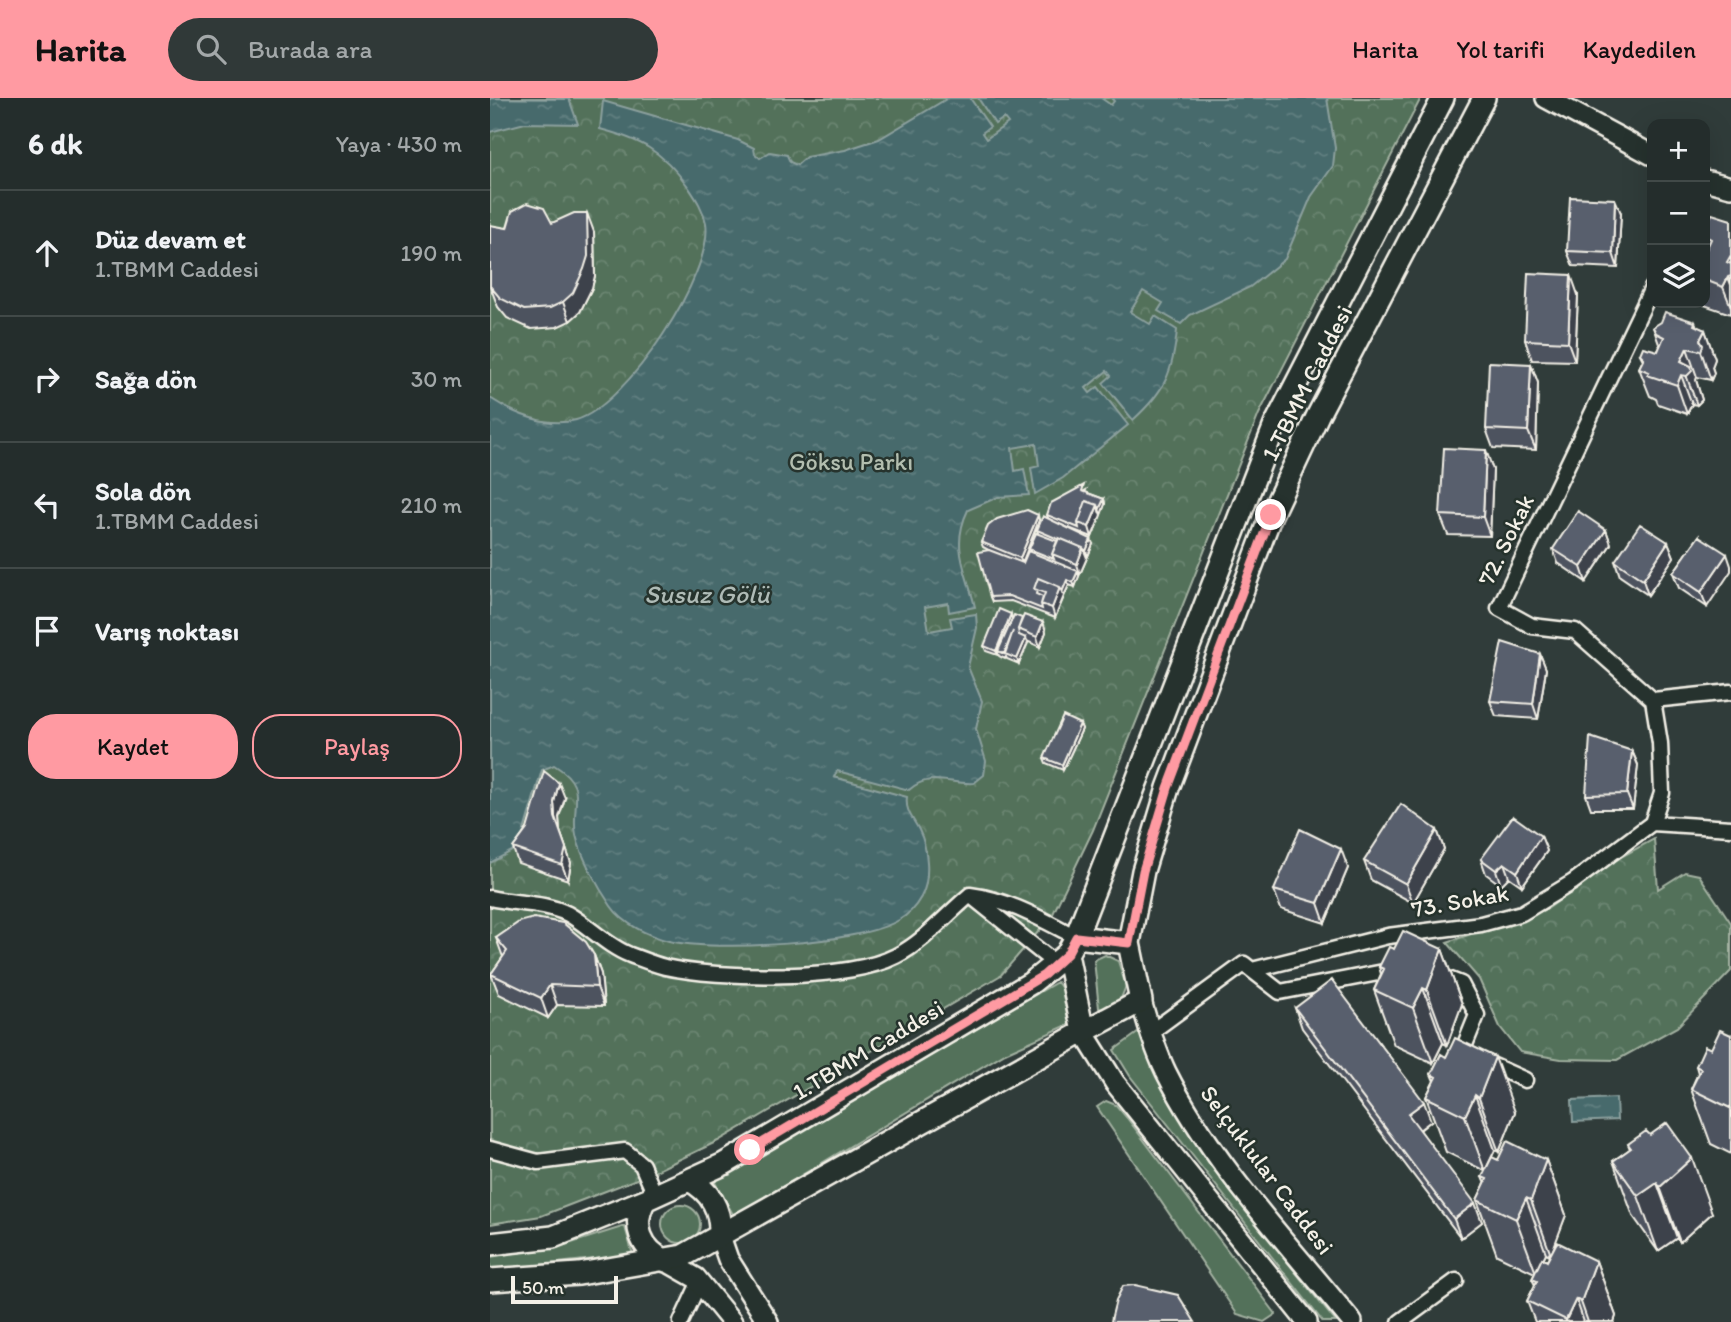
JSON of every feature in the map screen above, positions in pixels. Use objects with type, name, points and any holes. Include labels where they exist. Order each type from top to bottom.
[{"type":"main road","name":"1.TBMM Caddesi","points":[[690,1180],[750,1150],[1044,975],[1067,952],[1275,425],[1443,98]]},
{"type":"main road","name":"1.TBMM Caddesi","points":[[1129,943],[1143,871],[1168,788],[1271,515],[1318,415],[1484,98]]},
{"type":"main road","points":[[1546,98],[1647,152]]},
{"type":"main road","points":[[1710,181],[1731,187]]},
{"type":"main road","points":[[490,1280],[579,1274],[666,1261],[692,1252],[1083,1032],[1141,1001],[1129,943],[1067,952],[1083,1032],[1115,1083],[1307,1322]]},
{"type":"main road","name":"Selçuklular Caddesi","points":[[1141,1001],[1175,1089],[1206,1136],[1352,1322]]},
{"type":"main road","points":[[490,1244],[553,1237],[690,1180],[705,1191],[716,1206],[720,1236],[728,1259],[768,1322]]},
{"type":"main road","points":[[650,1198],[638,1217],[640,1236],[650,1251],[700,1281],[717,1314],[732,1322]]},
{"type":"street","name":"72. Sokak","points":[[1647,298],[1499,608],[1532,626],[1575,631],[1653,700]]},
{"type":"street","points":[[1731,692],[1653,700],[1660,743],[1662,793],[1652,823],[1731,828]]},
{"type":"street","name":"73. Sokak","points":[[1151,1032],[1244,964],[1252,970],[1388,936],[1481,924],[1522,913],[1573,882],[1652,823]]},
{"type":"street","points":[[970,895],[1019,907],[1067,952]]},
{"type":"street","points":[[970,895],[1067,952]]},
{"type":"street","points":[[490,898],[542,906],[568,914],[626,953],[664,967],[696,972],[787,975],[867,965],[896,956],[928,934],[970,895]]},
{"type":"street","points":[[1252,970],[1280,992],[1421,968],[1461,984],[1477,1015],[1462,1052],[1525,1080]]},
{"type":"street","points":[[490,1149],[538,1162],[625,1151],[642,1165],[650,1198]]},
{"type":"street","points":[[681,1322],[700,1281]]},
{"type":"street","points":[[1400,1322],[1456,1281]]},
{"type":"green space","name":"Göksu Parkı","points":[[490,98],[1421,98],[1259,414],[1093,830],[1052,916],[1001,975],[718,1141],[647,1175],[541,1216],[490,1224]]},
{"type":"green space","points":[[1654,839],[1658,889],[1685,872],[1699,875],[1731,923],[1731,971],[1677,1027],[1617,1060],[1561,1059],[1520,1052],[1500,1027],[1479,979],[1447,942],[1547,909],[1617,859]]},
{"type":"green space","points":[[1105,955],[1118,961],[1126,986],[1118,1006],[1106,1011],[1099,1008],[1094,960]]},
{"type":"green space","points":[[1057,982],[1063,990],[1070,1024],[1005,1053],[734,1216],[713,1179],[793,1136]]},
{"type":"green space","points":[[1139,1032],[1156,1069],[1201,1145],[1254,1220],[1336,1322],[1323,1322],[1130,1076],[1114,1050]]},
{"type":"green space","points":[[1106,1101],[1116,1105],[1127,1118],[1276,1314],[1264,1322],[1237,1314],[1097,1107]]},
{"type":"green space","points":[[681,1205],[694,1211],[700,1224],[694,1237],[681,1243],[668,1237],[662,1224],[668,1211]]},
{"type":"green space","points":[[625,1227],[633,1255],[490,1270],[490,1257],[565,1245]]},
{"type":"water","points":[[490,98],[569,99],[578,124],[525,123],[490,132]]},
{"type":"water","name":"Susuz Gölü","points":[[948,98],[970,98],[990,127],[982,133],[986,139],[1008,123],[1004,118],[995,124],[978,98],[1101,98],[1111,105],[1114,101],[1111,98],[1327,98],[1335,148],[1333,166],[1311,197],[1285,259],[1250,287],[1190,315],[1181,324],[1158,311],[1163,303],[1143,291],[1130,312],[1150,324],[1155,316],[1177,330],[1173,358],[1166,380],[1153,400],[1133,420],[1103,383],[1111,376],[1107,371],[1086,388],[1090,393],[1098,387],[1128,425],[1063,478],[1035,494],[1031,468],[1039,466],[1036,444],[1012,448],[1015,471],[1024,469],[1029,495],[998,497],[968,510],[960,536],[960,548],[975,607],[949,612],[948,603],[925,607],[929,631],[952,627],[950,618],[976,614],[977,628],[968,667],[982,701],[976,729],[986,761],[984,775],[974,783],[924,781],[909,790],[837,771],[834,777],[907,797],[908,810],[925,846],[927,873],[921,897],[906,916],[880,928],[853,935],[787,944],[719,946],[669,941],[653,936],[629,924],[616,912],[596,881],[576,835],[575,789],[565,773],[554,765],[542,770],[521,841],[512,851],[490,863],[490,398],[520,414],[542,421],[576,420],[596,410],[619,390],[663,335],[682,304],[705,245],[705,218],[687,185],[668,163],[649,148],[627,137],[600,129],[603,101],[738,140],[754,148],[755,154],[760,158],[770,152],[787,155],[790,162],[797,165],[806,157],[845,150],[879,139]]},
{"type":"water","points":[[1616,1098],[1617,1120],[1573,1122],[1572,1100]]},
{"type":"building","points":[[1570,197],[1615,199],[1613,253],[1567,251]]},
{"type":"building","points":[[527,203],[544,208],[552,223],[574,213],[587,213],[588,256],[584,269],[573,293],[550,308],[524,310],[500,298],[490,286],[490,225],[507,228],[512,211]]},
{"type":"building","points":[[1712,214],[1731,220],[1731,255],[1727,262],[1731,264],[1731,276],[1723,287],[1710,282]]},
{"type":"building","points":[[1528,273],[1571,275],[1568,342],[1525,340]]},
{"type":"building","points":[[1665,312],[1695,322],[1694,325],[1705,330],[1700,340],[1703,345],[1701,351],[1687,348],[1681,361],[1691,366],[1692,371],[1687,376],[1681,375],[1677,385],[1647,375],[1649,372],[1639,368],[1644,358],[1640,354],[1643,347],[1658,351],[1664,337],[1656,333],[1653,327],[1661,322]]},
{"type":"building","points":[[1489,362],[1531,364],[1528,431],[1486,429]]},
{"type":"building","points":[[1444,448],[1486,450],[1483,517],[1440,515]]},
{"type":"building","points":[[1084,485],[1082,491],[1104,499],[1099,510],[1098,505],[1086,501],[1078,523],[1079,528],[1047,515],[1051,503]]},
{"type":"building","points":[[1086,501],[1098,505],[1089,527],[1078,523]]},
{"type":"building","points":[[1027,510],[1038,515],[1020,558],[981,542],[988,526],[997,519]]},
{"type":"building","points":[[1578,511],[1606,530],[1581,567],[1553,549]]},
{"type":"building","points":[[1043,516],[1091,539],[1086,551],[1037,530]]},
{"type":"building","points":[[1640,524],[1668,542],[1643,580],[1615,561]]},
{"type":"building","points":[[1036,533],[1057,541],[1052,554],[1054,559],[1029,549]]},
{"type":"building","points":[[1699,536],[1727,554],[1701,592],[1673,573]]},
{"type":"building","points":[[1059,538],[1083,548],[1077,564],[1052,554]]},
{"type":"building","points":[[989,550],[1023,563],[1028,551],[1078,571],[1073,582],[1067,580],[1062,592],[1060,587],[1038,578],[1034,589],[1037,590],[1036,594],[1043,597],[1042,609],[1009,596],[990,597],[978,552]]},
{"type":"building","points":[[1038,578],[1060,587],[1052,608],[1041,604],[1045,593],[1034,589]]},
{"type":"building","points":[[999,609],[1011,614],[996,651],[984,646]]},
{"type":"building","points":[[1014,615],[1022,618],[1019,635],[1026,638],[1017,659],[1005,654],[1013,631],[1004,654],[998,651]]},
{"type":"building","points":[[1024,615],[1043,622],[1037,637],[1018,629]]},
{"type":"building","points":[[1502,642],[1540,654],[1533,704],[1490,701]]},
{"type":"building","points":[[1063,716],[1080,724],[1062,765],[1044,758]]},
{"type":"building","points":[[1590,737],[1632,751],[1627,794],[1586,795]]},
{"type":"building","points":[[544,771],[559,783],[554,802],[555,817],[566,848],[562,865],[513,848],[527,829]]},
{"type":"building","points":[[1401,804],[1437,830],[1406,884],[1364,861]]},
{"type":"building","points":[[1513,816],[1541,836],[1517,872],[1504,863],[1496,870],[1481,859]]},
{"type":"building","points":[[1300,829],[1341,849],[1318,903],[1274,890]]},
{"type":"building","points":[[534,918],[563,923],[586,942],[594,955],[597,987],[550,985],[541,998],[491,974],[507,951],[496,938],[519,922]]},
{"type":"building","points":[[1403,931],[1442,949],[1427,990],[1423,988],[1413,1008],[1374,990],[1384,969],[1379,967],[1389,947],[1394,949]]},
{"type":"building","points":[[1332,980],[1424,1102],[1408,1114],[1475,1203],[1454,1219],[1295,1008]]},
{"type":"building","points":[[1720,1030],[1731,1035],[1730,1108],[1691,1089],[1701,1069],[1696,1066],[1705,1046],[1711,1049]]},
{"type":"building","points":[[1455,1038],[1495,1057],[1479,1098],[1475,1095],[1465,1116],[1426,1097],[1436,1077],[1431,1074],[1441,1054],[1446,1057]]},
{"type":"building","points":[[1667,1123],[1692,1158],[1660,1187],[1657,1183],[1638,1196],[1613,1161],[1631,1148],[1628,1144],[1646,1131],[1650,1135]]},
{"type":"building","points":[[1507,1141],[1546,1160],[1531,1200],[1526,1198],[1516,1219],[1477,1200],[1487,1179],[1482,1177],[1492,1157],[1498,1160]]},
{"type":"building","points":[[1557,1242],[1596,1261],[1581,1302],[1576,1299],[1566,1320],[1527,1301],[1537,1281],[1532,1279],[1542,1258],[1547,1261]]},
{"type":"building","points":[[1135,1285],[1178,1295],[1195,1322],[1111,1322],[1116,1300],[1123,1286]]},
{"type":"route","points":[[750,1150],[1044,975],[1067,954],[1076,937],[1129,943],[1143,871],[1168,788],[1271,515]]}]
